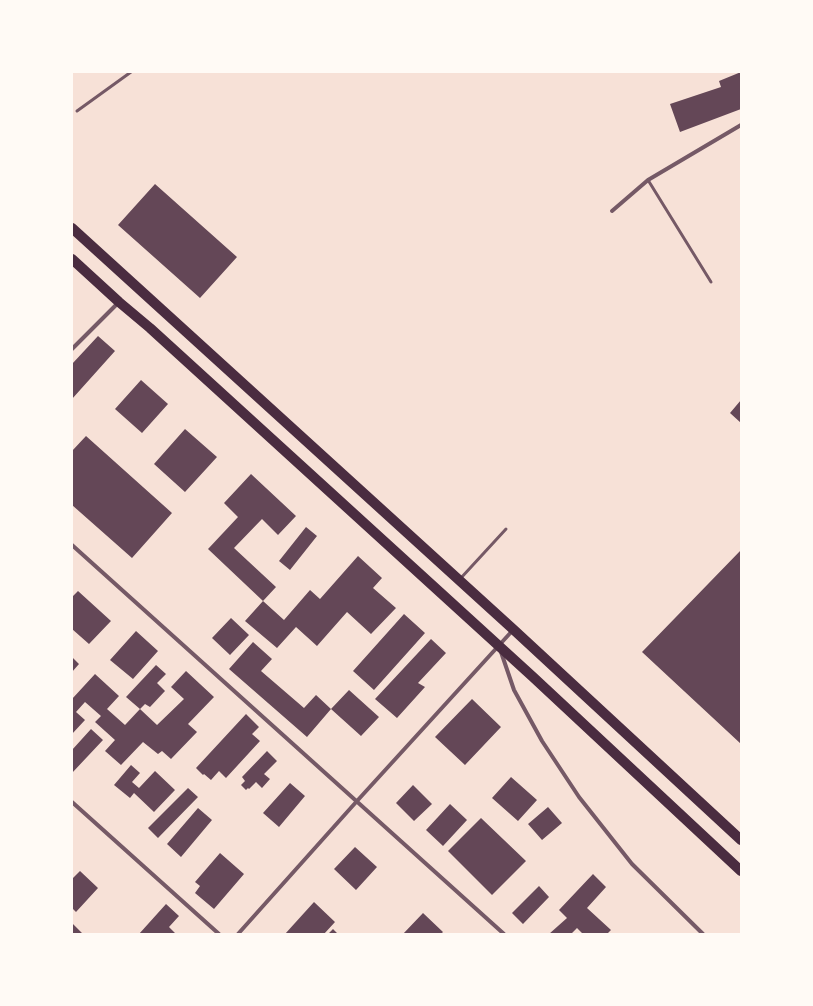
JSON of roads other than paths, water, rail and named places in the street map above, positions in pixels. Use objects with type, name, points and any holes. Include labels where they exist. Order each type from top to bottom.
[{"type":"main road","points":[[72,228],[514,630],[741,840]]},
{"type":"main road","points":[[72,259],[150,328],[499,646],[741,871]]},
{"type":"street","points":[[612,211],[648,180],[740,127]]},
{"type":"street","points":[[72,349],[119,302]]},
{"type":"street","points":[[72,545],[504,934]]},
{"type":"street","points":[[238,934],[514,630]]},
{"type":"street","points":[[499,646],[514,690],[542,741],[579,797],[632,864],[703,934]]},
{"type":"street","points":[[72,802],[219,934]]},
{"type":"lane","points":[[77,111],[131,72]]},
{"type":"lane","points":[[648,180],[712,282]]},
{"type":"lane","points":[[459,580],[506,529]]}]
